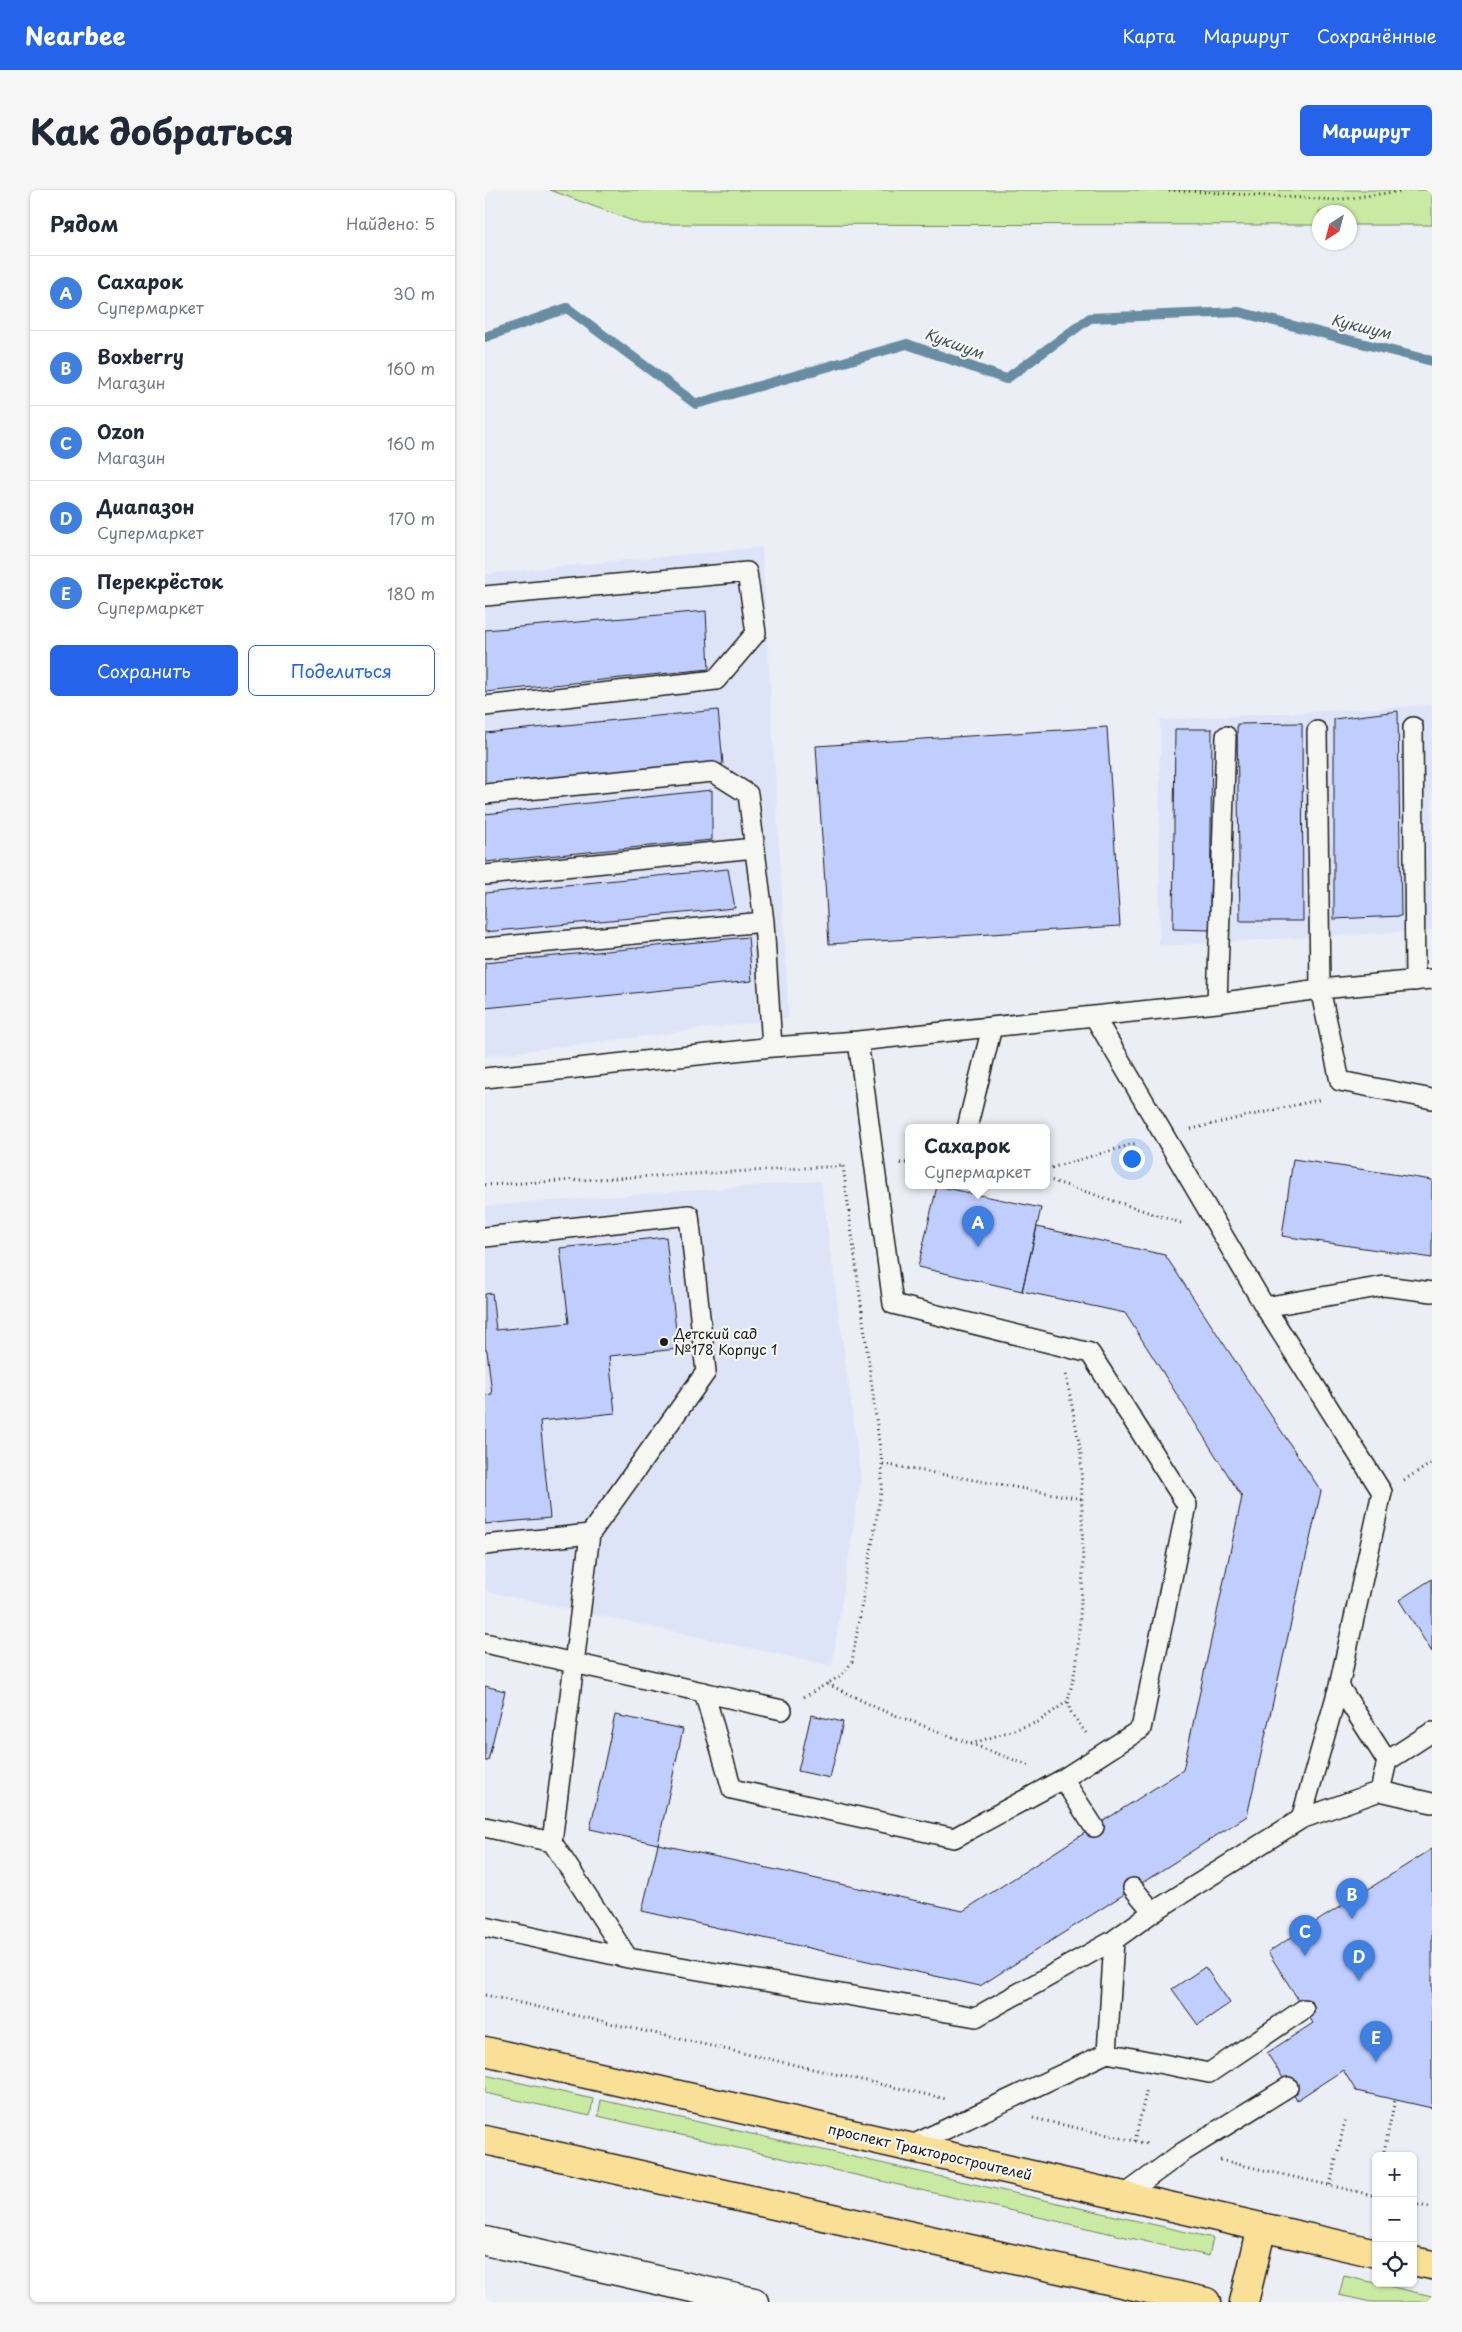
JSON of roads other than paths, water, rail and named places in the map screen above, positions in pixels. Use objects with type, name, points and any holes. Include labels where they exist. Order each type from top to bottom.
[{"type":"main road","name":"проспект Тракторостроителей","points":[[485,2051],[1372,2252]]},
{"type":"main road","points":[[485,2140],[1206,2302]]},
{"type":"main road","points":[[1244,2302],[1262,2228]]},
{"type":"main road","points":[[1417,2262],[1432,2265]]},
{"type":"street","points":[[485,2241],[754,2302]]},
{"type":"lane","points":[[485,596],[747,572],[756,633],[716,680],[485,706]]},
{"type":"lane","points":[[485,1078],[772,1047],[858,1041],[1217,1003],[1320,989],[1424,980],[1413,727]]},
{"type":"lane","points":[[1317,731],[1320,989],[1340,1081],[1432,1099]]},
{"type":"lane","points":[[1217,1003],[1226,736]]},
{"type":"lane","points":[[485,794],[713,772],[749,794],[763,922],[772,1047]]},
{"type":"lane","points":[[485,875],[755,848]]},
{"type":"lane","points":[[485,948],[763,922]]},
{"type":"lane","points":[[1094,1016],[1265,1307],[1382,1492],[1339,1686],[1301,1819]]},
{"type":"lane","points":[[968,1124],[992,1027]]},
{"type":"lane","points":[[704,1692],[732,1789],[954,1838],[1063,1779],[1141,1729],[1187,1505],[1090,1353],[893,1304],[858,1041]]},
{"type":"lane","points":[[485,1237],[689,1215],[706,1372],[590,1534],[552,1842],[628,1958]]},
{"type":"lane","points":[[1265,1307],[1384,1286],[1432,1292]]},
{"type":"lane","points":[[485,1545],[590,1534]]},
{"type":"lane","points":[[485,1643],[782,1710]]},
{"type":"lane","points":[[1339,1686],[1387,1761]]},
{"type":"lane","points":[[1380,1791],[1387,1761],[1432,1732]]},
{"type":"lane","points":[[1063,1779],[1094,1827]]},
{"type":"lane","points":[[485,1926],[628,1958],[976,2017],[1114,1940],[1153,1912],[1301,1819],[1380,1791],[1432,1803]]},
{"type":"lane","points":[[485,1828],[552,1842]]},
{"type":"lane","points":[[1133,1888],[1153,1912]]},
{"type":"lane","points":[[1107,2053],[1114,1940]]},
{"type":"lane","points":[[908,2147],[1107,2053],[1209,2073],[1304,2009]]},
{"type":"lane","points":[[1123,2196],[1183,2152],[1288,2087]]},
{"type":"waterway","name":"Кукшум","points":[[485,337],[567,308],[696,404],[907,344],[1006,379],[1090,318],[1239,312],[1432,361]]},
{"type":"place","name":"Сахарок","points":[[978,1247]]},
{"type":"place","name":"Детский сад №178 Корпус 1","points":[[664,1342]]},
{"type":"place","name":"Boxberry","points":[[1352,1919]]},
{"type":"place","name":"Ozon","points":[[1305,1956]]},
{"type":"place","name":"Диапазон","points":[[1359,1981]]},
{"type":"place","name":"Перекрёсток","points":[[1376,2062]]}]
